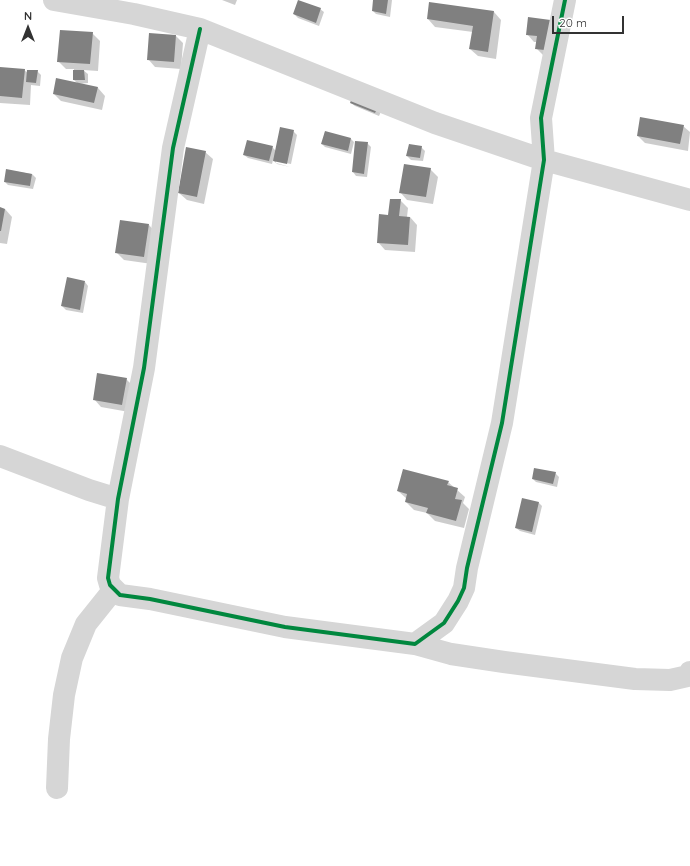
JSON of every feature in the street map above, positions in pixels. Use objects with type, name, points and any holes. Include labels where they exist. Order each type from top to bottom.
[{"type":"street","points":[[54,0],[134,14],[200,29],[434,123],[544,160],[690,200]]},
{"type":"street","points":[[415,644],[444,623],[458,601],[464,588],[467,568],[502,423],[544,160],[541,118],[565,0]]},
{"type":"street","points":[[200,29],[173,148],[144,368],[118,499],[108,578],[114,589],[120,596],[150,600],[285,627],[415,644],[451,654],[504,662],[635,679],[670,680],[688,676],[690,672]]},
{"type":"street","points":[[0,456],[89,490],[118,499]]},
{"type":"street","points":[[57,788],[59,739],[64,695],[72,658],[86,624],[114,589]]},
{"type":"building","points":[[298,0],[321,8],[316,23],[293,14]]},
{"type":"building","points":[[373,0],[388,0],[386,14],[372,11]]},
{"type":"building","points":[[429,2],[494,11],[488,52],[469,49],[473,26],[427,19]]},
{"type":"building","points":[[528,17],[558,21],[554,51],[535,49],[537,36],[526,35]]},
{"type":"building","points":[[60,30],[93,32],[90,64],[57,62]]},
{"type":"building","points":[[149,33],[176,35],[174,62],[147,60]]},
{"type":"building","points":[[0,67],[25,69],[22,98],[0,96]]},
{"type":"building","points":[[27,70],[38,70],[36,83],[26,82]]},
{"type":"building","points":[[73,70],[84,70],[85,80],[73,80]]},
{"type":"building","points":[[56,78],[98,87],[94,103],[53,94]]},
{"type":"building","points":[[354,92],[380,103],[375,113],[350,103]]},
{"type":"building","points":[[640,117],[684,125],[680,144],[637,136]]},
{"type":"building","points":[[280,127],[294,130],[287,164],[273,161]]},
{"type":"building","points":[[325,131],[351,138],[348,151],[321,144]]},
{"type":"building","points":[[247,140],[273,146],[269,161],[243,155]]},
{"type":"building","points":[[355,141],[368,142],[364,174],[352,172]]},
{"type":"building","points":[[409,144],[422,146],[420,158],[406,156]]},
{"type":"building","points":[[186,147],[206,151],[197,197],[178,193]]},
{"type":"building","points":[[404,164],[431,168],[426,197],[399,193]]},
{"type":"building","points":[[6,169],[32,174],[30,186],[4,182]]},
{"type":"building","points":[[390,199],[401,199],[399,216],[410,217],[408,245],[377,243],[379,214],[388,215]]},
{"type":"building","points":[[0,207],[5,209],[1,231],[0,231]]},
{"type":"building","points":[[120,220],[149,224],[144,257],[115,253]]},
{"type":"building","points":[[67,277],[85,281],[80,310],[61,306]]},
{"type":"building","points":[[97,373],[127,378],[122,405],[93,400]]},
{"type":"building","points":[[534,468],[556,472],[553,484],[532,479]]},
{"type":"building","points":[[403,469],[449,481],[447,485],[458,488],[455,499],[462,500],[456,521],[426,513],[428,508],[405,502],[407,494],[397,491]]},
{"type":"building","points":[[522,498],[539,502],[532,532],[515,528]]},
{"type":"cycle path","points":[[200,29],[173,148],[144,368],[118,499],[108,578],[110,585],[120,595],[150,599],[285,627],[415,644],[444,623],[458,601],[464,588],[467,568],[502,423],[544,160],[541,118],[565,0]]}]
